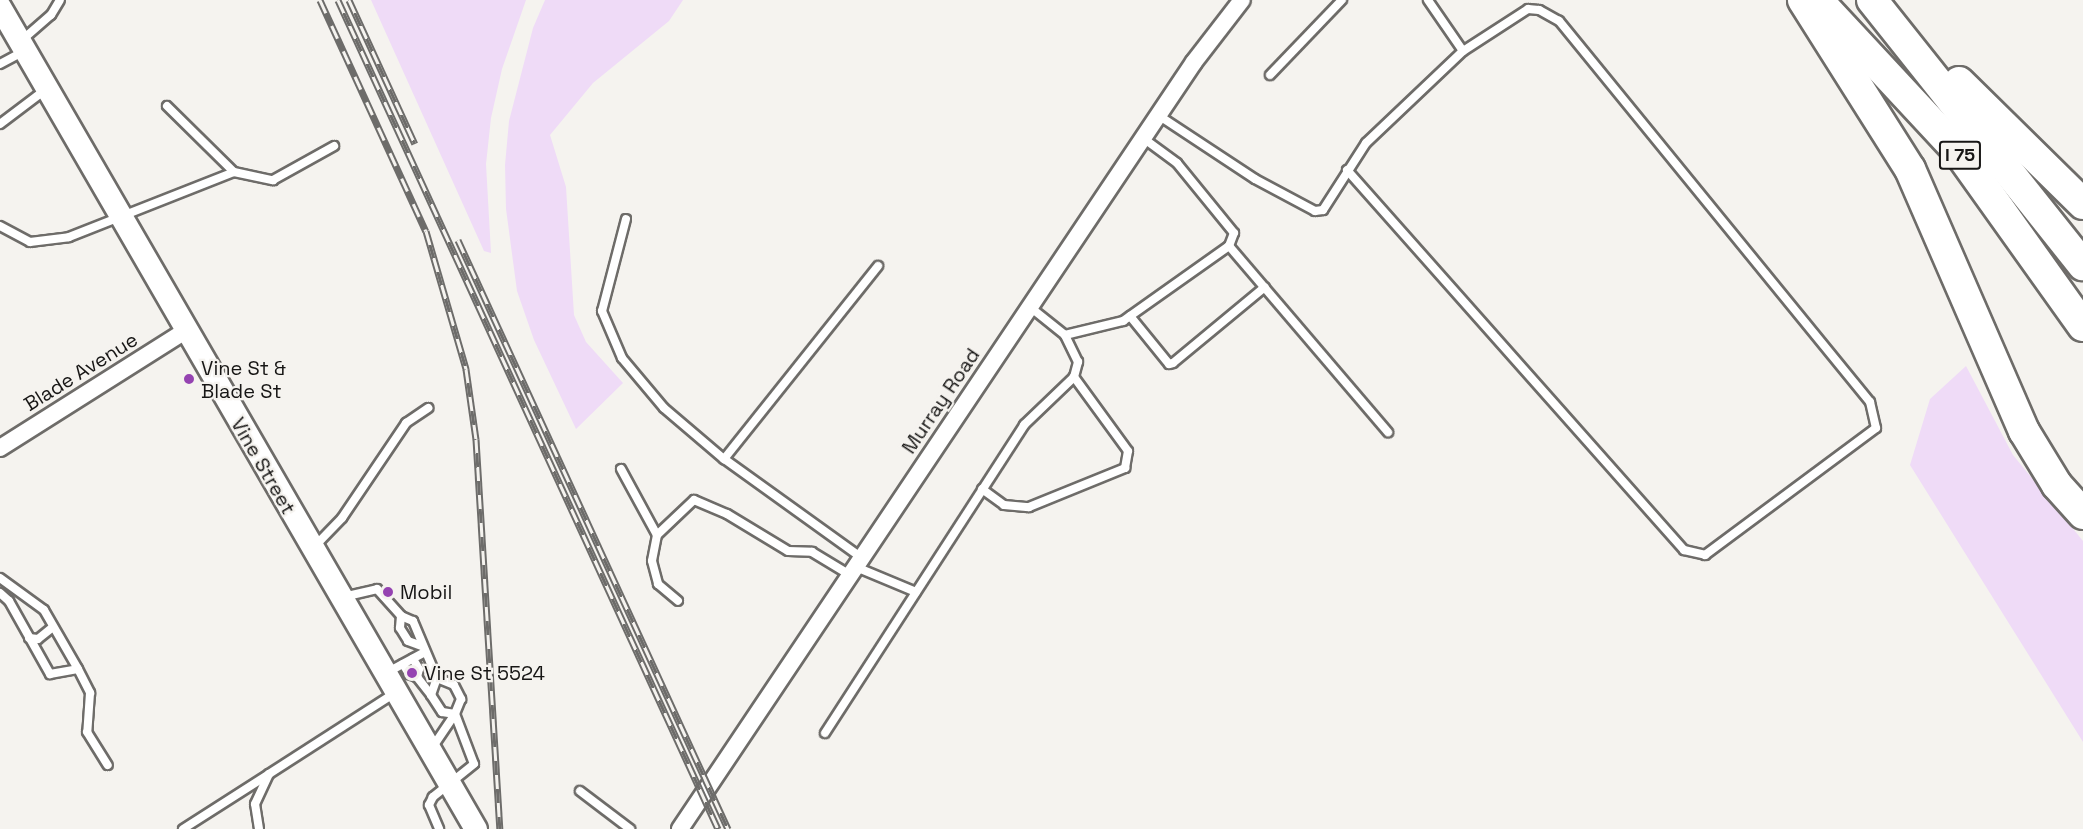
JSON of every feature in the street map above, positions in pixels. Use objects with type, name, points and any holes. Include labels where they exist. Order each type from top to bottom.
[{"type":"highway","points":[[1803,0],[1910,168],[2024,431],[2057,485],[2083,514]]},
{"type":"highway","name":"I 75","points":[[1818,0],[1958,152],[2083,326]]},
{"type":"highway","points":[[1876,4],[1991,111],[2083,204]]},
{"type":"highway","name":"I 75","points":[[1876,4],[2083,265]]},
{"type":"main road","name":"Vine Street","points":[[0,7],[184,331],[312,549],[395,676],[430,749],[476,829]]},
{"type":"street","name":"Murray Road","points":[[680,829],[1158,115],[1242,0]]},
{"type":"street","name":"Blade Avenue","points":[[0,448],[184,331]]},
{"type":"lane","points":[[0,64],[22,47],[51,15],[60,0]]},
{"type":"lane","points":[[1270,75],[1342,0]]},
{"type":"lane","points":[[1428,0],[1463,51]]},
{"type":"lane","points":[[1158,115],[1255,179],[1315,211],[1323,210],[1347,170],[1366,143],[1463,51],[1528,9],[1539,10],[1559,21],[1870,402],[1876,428],[1705,555],[1684,550],[1347,170]]},
{"type":"lane","points":[[0,124],[46,89]]},
{"type":"lane","points":[[167,105],[234,172],[273,180],[334,146]]},
{"type":"lane","points":[[1065,335],[1123,321],[1230,246],[1233,233],[1177,163],[1143,138]]},
{"type":"lane","points":[[0,226],[30,242],[69,237],[234,172]]},
{"type":"lane","points":[[626,219],[602,312],[622,358],[664,408],[856,567]]},
{"type":"lane","points":[[1230,246],[1388,432]]},
{"type":"lane","points":[[724,459],[878,266]]},
{"type":"lane","points":[[1130,316],[1169,363],[1173,363],[1265,287]]},
{"type":"lane","points":[[825,733],[1024,425],[1074,377],[1078,362],[1065,335],[1030,306]]},
{"type":"lane","points":[[982,489],[1004,505],[1029,507],[1125,468],[1128,451],[1074,377]]},
{"type":"lane","points":[[312,549],[342,518],[406,423],[428,408]]},
{"type":"lane","points":[[621,469],[657,535]]},
{"type":"lane","points":[[678,601],[658,584],[652,561],[657,535],[694,500],[727,514],[788,552],[812,552],[916,592]]},
{"type":"lane","points":[[0,578],[39,606],[78,669],[90,693],[87,732],[108,765]]},
{"type":"lane","points":[[343,597],[377,589],[401,616],[413,621],[437,678],[454,686],[461,699],[455,714],[430,749]]},
{"type":"lane","points":[[0,593],[50,674],[78,669]]},
{"type":"lane","points":[[401,616],[400,628],[408,641],[423,649]]},
{"type":"lane","points":[[29,638],[38,639],[53,627]]},
{"type":"lane","points":[[183,829],[269,774],[395,676],[423,649]]},
{"type":"lane","points":[[413,659],[419,669],[417,677]]},
{"type":"lane","points":[[395,676],[409,674],[417,677],[442,712],[455,714]]},
{"type":"lane","points":[[431,695],[437,678]]},
{"type":"lane","points":[[439,829],[429,805],[433,797],[474,764],[455,714]]},
{"type":"lane","points":[[257,827],[255,804],[269,774]]},
{"type":"lane","points":[[580,791],[630,829]]},
{"type":"shaded area","points":[[371,0],[526,0],[502,69],[491,118],[486,164],[491,253],[484,251]]},
{"type":"shaded area","points":[[545,0],[683,0],[669,21],[593,83],[550,135],[566,187],[574,315],[586,342],[623,383],[576,429],[534,340],[517,291],[506,209],[505,165],[509,121],[533,28]]},
{"type":"shaded area","points":[[1966,366],[2013,455],[2083,541],[2083,742],[1910,465],[1930,399]]},
{"type":"railway","points":[[320,0],[426,231],[466,369],[476,439],[500,829]]},
{"type":"railway","points":[[338,0],[718,829]]},
{"type":"railway","points":[[349,0],[415,144]]},
{"type":"railway","points":[[458,240],[728,829]]},
{"type":"place","name":"Vine St & Blade St","points":[[189,379]]},
{"type":"place","name":"Mobil","points":[[388,592]]},
{"type":"place","name":"Vine St 5524","points":[[412,673]]}]
